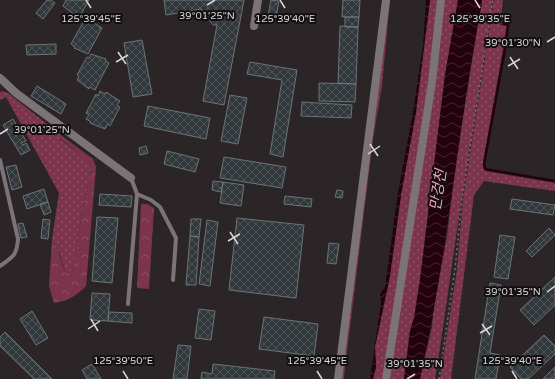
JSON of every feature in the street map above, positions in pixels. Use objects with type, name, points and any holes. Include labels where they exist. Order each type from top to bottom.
[{"type":"street","points":[[254,26],[258,0]]},
{"type":"street","points":[[338,379],[386,0]]},
{"type":"street","points":[[386,379],[432,82],[441,0]]},
{"type":"street","points":[[0,78],[16,93],[131,178]]},
{"type":"lane","points":[[0,160],[18,239],[18,251],[0,266]]},
{"type":"lane","points":[[128,304],[137,194],[131,178]]},
{"type":"lane","points":[[137,194],[151,200],[160,207],[176,238],[173,280]]},
{"type":"path","points":[[439,379],[455,269],[462,199],[494,0]]},
{"type":"green space","points":[[389,0],[382,85],[373,139],[344,379],[341,379]]},
{"type":"green space","points":[[430,0],[439,0],[431,82],[385,379],[373,379],[376,367],[375,347],[390,276],[401,195],[416,112]]},
{"type":"green space","points":[[442,0],[458,0],[445,75],[420,280],[414,318],[410,331],[404,379],[388,379]]},
{"type":"green space","points":[[482,0],[493,0],[435,379],[420,379],[432,327],[434,304],[447,237],[455,166]]},
{"type":"green space","points":[[494,0],[503,0],[500,25],[507,26],[483,163],[485,171],[555,183],[555,191],[484,181],[474,195],[451,379],[440,379],[457,269],[463,199]]},
{"type":"green space","points":[[2,91],[8,93],[62,136],[59,139],[78,152],[90,165],[91,176],[85,196],[73,269],[66,273],[59,251],[52,239],[59,193],[6,97],[0,100],[0,92]]},
{"type":"green space","points":[[62,136],[93,159],[96,167],[86,286],[72,298],[54,303],[49,286],[52,239],[57,247],[66,273],[73,269],[85,196],[91,175],[89,165],[78,152],[59,138]]},
{"type":"green space","points":[[141,204],[147,204],[154,208],[149,289],[137,288]]},
{"type":"water","points":[[426,0],[430,0],[416,112],[401,195],[390,276],[375,347],[376,367],[373,379],[370,379],[381,303],[380,294],[385,287],[398,192],[413,112],[423,45]]},
{"type":"water","name":"만겅천","points":[[458,0],[482,0],[482,2],[430,332],[420,379],[404,379],[410,331],[414,318],[420,280],[445,75]]},
{"type":"building","points":[[47,0],[51,0],[55,3],[43,19],[36,13]]},
{"type":"building","points":[[66,0],[89,0],[80,16],[75,13],[75,15],[63,6]]},
{"type":"building","points":[[164,0],[244,0],[224,105],[203,101],[217,25],[213,25],[201,9],[166,15]]},
{"type":"building","points":[[271,0],[279,1],[276,17],[268,16]]},
{"type":"building","points":[[343,0],[360,0],[359,17],[342,17]]},
{"type":"building","points":[[345,17],[359,17],[358,27],[345,27]]},
{"type":"building","points":[[85,19],[102,28],[88,54],[74,48],[75,47],[71,44]]},
{"type":"building","points":[[340,26],[358,27],[356,84],[338,83]]},
{"type":"building","points":[[142,40],[152,94],[133,97],[124,43]]},
{"type":"building","points":[[56,44],[56,54],[27,55],[26,45]]},
{"type":"building","points":[[91,54],[106,59],[105,61],[109,63],[95,90],[90,87],[89,89],[77,80],[79,76],[77,75],[87,57],[89,58]]},
{"type":"building","points":[[250,62],[297,70],[283,157],[270,154],[282,80],[247,74]]},
{"type":"building","points":[[319,83],[356,84],[355,102],[319,101]]},
{"type":"building","points":[[37,86],[66,104],[61,114],[31,96]]},
{"type":"building","points":[[100,91],[105,94],[106,92],[120,101],[117,105],[120,107],[110,126],[108,124],[105,129],[90,123],[91,122],[86,119],[89,115],[86,113],[96,94],[98,96]]},
{"type":"building","points":[[230,95],[247,98],[238,144],[221,141]]},
{"type":"building","points":[[302,102],[352,105],[351,118],[301,116]]},
{"type":"building","points":[[148,106],[210,118],[206,139],[144,126]]},
{"type":"building","points":[[13,119],[26,141],[21,143],[23,145],[26,143],[30,150],[21,155],[3,125]]},
{"type":"building","points":[[146,146],[148,153],[140,155],[139,148]]},
{"type":"building","points":[[167,151],[199,159],[195,172],[164,164]]},
{"type":"building","points":[[224,157],[286,167],[282,188],[220,178]]},
{"type":"building","points":[[16,165],[22,187],[12,190],[6,167]]},
{"type":"building","points":[[213,181],[223,182],[221,192],[212,190]]},
{"type":"building","points":[[223,182],[244,185],[241,206],[220,203]]},
{"type":"building","points":[[44,189],[48,202],[27,209],[23,196]]},
{"type":"building","points":[[337,190],[343,191],[342,198],[335,197]]},
{"type":"building","points":[[100,194],[132,196],[131,207],[99,205]]},
{"type":"building","points":[[285,196],[312,199],[311,207],[284,204]]},
{"type":"building","points":[[512,199],[555,205],[553,215],[510,209]]},
{"type":"building","points":[[48,202],[51,212],[44,215],[40,204]]},
{"type":"building","points":[[97,217],[118,218],[112,283],[92,281]]},
{"type":"building","points":[[237,218],[304,225],[296,298],[229,290]]},
{"type":"building","points":[[43,219],[50,220],[48,239],[41,238]]},
{"type":"building","points":[[191,219],[201,219],[199,237],[190,236]]},
{"type":"building","points":[[207,220],[218,222],[210,286],[199,284]]},
{"type":"building","points":[[23,223],[27,237],[21,238],[18,224]]},
{"type":"building","points":[[549,228],[555,235],[532,257],[526,251]]},
{"type":"building","points":[[500,235],[515,237],[508,279],[494,277]]},
{"type":"building","points":[[190,236],[199,237],[196,285],[186,285]]},
{"type":"building","points":[[329,243],[339,244],[336,264],[327,263]]},
{"type":"building","points":[[555,277],[555,305],[534,325],[520,310]]},
{"type":"building","points":[[490,283],[501,285],[490,353],[500,355],[496,379],[475,379]]},
{"type":"building","points":[[92,293],[110,294],[108,321],[90,320]]},
{"type":"building","points":[[199,309],[215,311],[211,340],[195,338]]},
{"type":"building","points":[[32,311],[48,338],[36,345],[20,319]]},
{"type":"building","points":[[109,312],[132,313],[132,323],[108,321]]},
{"type":"building","points":[[264,317],[318,324],[314,356],[259,349]]},
{"type":"building","points":[[5,332],[52,379],[34,379],[0,346],[0,337]]},
{"type":"building","points":[[544,335],[555,346],[555,354],[528,379],[521,379],[510,367]]},
{"type":"building","points":[[178,345],[191,346],[187,379],[173,379]]},
{"type":"building","points":[[92,364],[101,379],[87,379],[82,370]]},
{"type":"building","points":[[213,364],[275,371],[274,379],[201,379],[202,372],[212,374]]},
{"type":"building","points":[[555,367],[555,379],[543,379]]},
{"type":"waterway","points":[[504,24],[508,25],[505,49],[484,164],[485,169],[555,181]]}]
